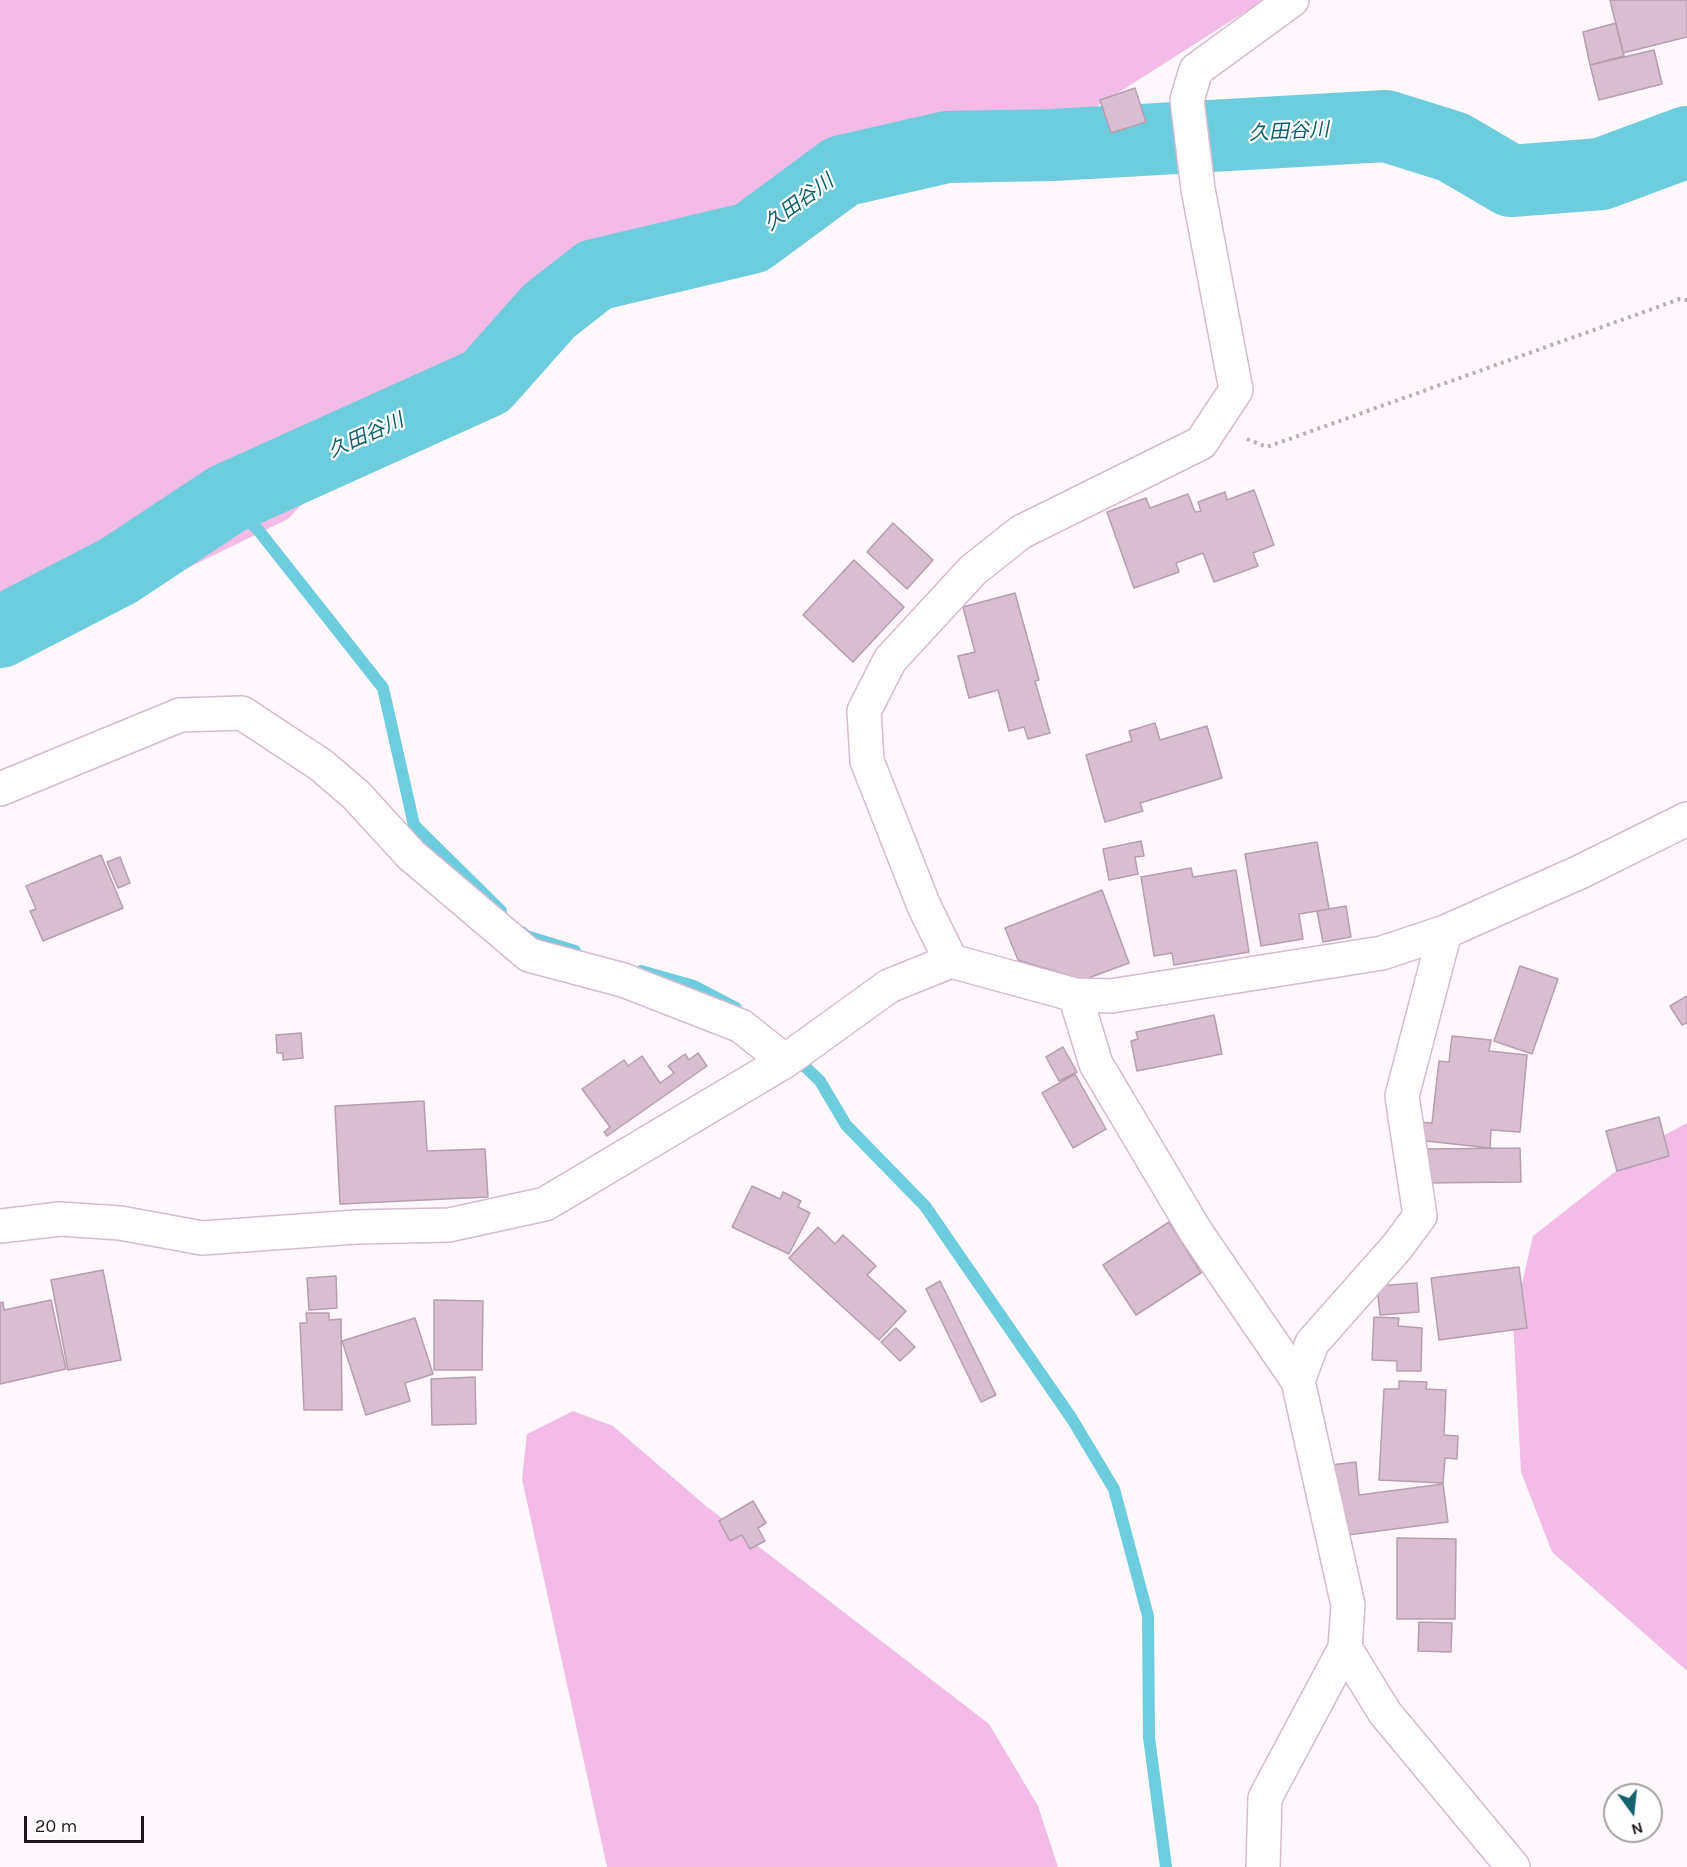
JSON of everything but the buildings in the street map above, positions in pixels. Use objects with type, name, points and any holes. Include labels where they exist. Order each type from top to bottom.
[{"type":"street","points":[[951,961],[924,906],[867,762],[864,711],[890,660],[973,570],[1021,532],[1201,443],[1236,390],[1198,189],[1187,100],[1196,70],[1292,0]]},
{"type":"street","points":[[0,789],[180,715],[242,713],[321,765],[356,795],[411,855],[529,955],[623,980],[741,1026],[785,1061]]},
{"type":"street","points":[[0,1226],[72,1220],[120,1222],[202,1238],[356,1227],[449,1225],[545,1204],[785,1061],[889,986],[951,961],[1075,995],[1111,996],[1382,953],[1445,932],[1580,872],[1687,819]]},
{"type":"street","points":[[1298,1381],[1312,1342],[1397,1247],[1420,1216],[1402,1096],[1445,932]]},
{"type":"street","points":[[1075,995],[1096,1064],[1196,1232],[1298,1381],[1348,1605],[1345,1648],[1265,1798],[1263,1867]]},
{"type":"street","points":[[1345,1648],[1385,1713],[1513,1867]]},
{"type":"path","points":[[1213,425],[1267,447],[1680,300],[1687,300]]},
{"type":"shaded area","points":[[0,0],[1264,0],[1058,131],[984,150],[870,156],[737,229],[577,270],[504,350],[411,408],[321,484],[288,519],[64,628],[0,669]]},
{"type":"shaded area","points":[[1687,1123],[1687,1671],[1552,1552],[1521,1472],[1513,1322],[1533,1236],[1657,1139]]},
{"type":"shaded area","points":[[573,1411],[613,1426],[706,1506],[989,1724],[1038,1806],[1058,1867],[607,1867],[522,1479],[527,1434]]},
{"type":"waterway","name":"久田谷川","points":[[0,632],[118,571],[227,499],[486,382],[549,311],[595,275],[751,238],[842,171],[947,147],[1053,145],[1386,126],[1453,147],[1511,181],[1601,174],[1687,142]]},
{"type":"waterway","points":[[227,499],[259,531],[383,688],[414,825],[501,911]]},
{"type":"waterway","points":[[522,932],[526,936],[575,951]]},
{"type":"waterway","points":[[641,971],[694,986],[736,1008]]},
{"type":"waterway","points":[[795,1057],[820,1081],[846,1125],[925,1206],[1072,1419],[1114,1489],[1148,1616],[1149,1737],[1166,1867]]}]
